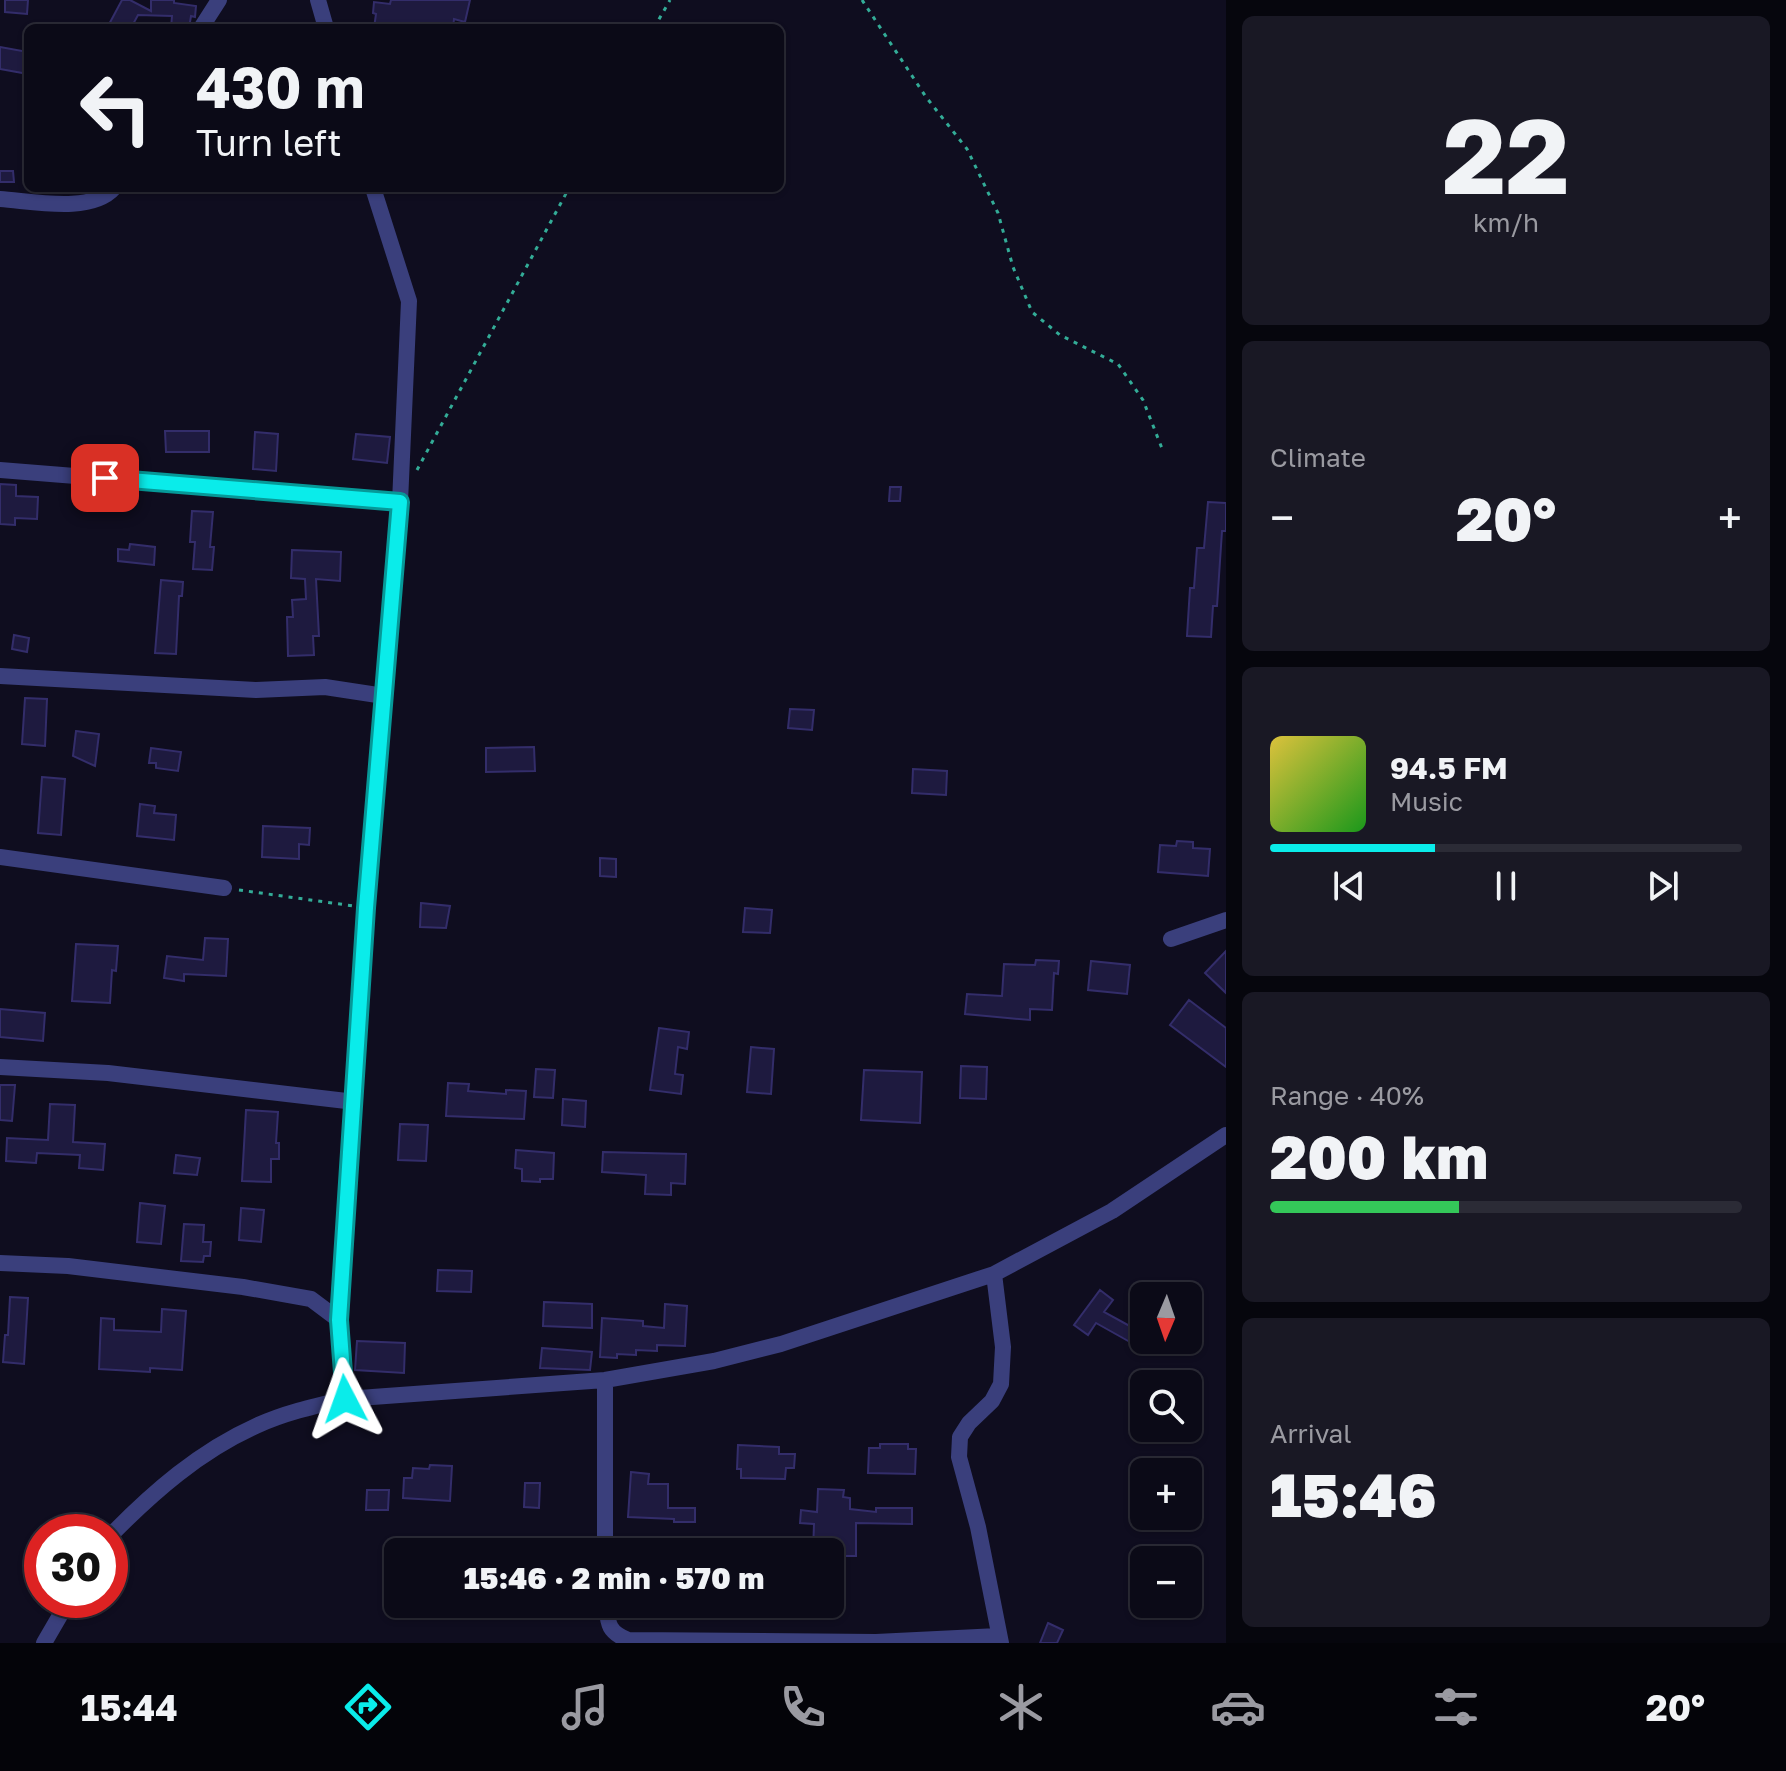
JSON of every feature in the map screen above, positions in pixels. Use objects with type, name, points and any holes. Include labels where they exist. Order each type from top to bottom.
[{"type":"street","points":[[204,24],[219,0]]},
{"type":"street","points":[[318,0],[325,24]]},
{"type":"street","points":[[0,199],[93,202],[110,192]]},
{"type":"street","points":[[345,1399],[339,1320],[366,908],[400,502],[409,301],[374,192]]},
{"type":"street","points":[[0,470],[400,502]]},
{"type":"street","points":[[0,676],[256,690],[325,687],[384,696]]},
{"type":"street","points":[[0,857],[224,888]]},
{"type":"street","points":[[1171,939],[1226,920]]},
{"type":"street","points":[[0,1067],[108,1073],[355,1102]]},
{"type":"street","points":[[128,1517],[144,1501],[206,1453],[258,1425],[304,1409],[345,1399],[605,1380],[714,1361],[781,1344],[994,1274],[1112,1211],[1226,1135]]},
{"type":"street","points":[[0,1263],[68,1266],[243,1287],[311,1299],[339,1320]]},
{"type":"street","points":[[608,1618],[614,1634],[628,1640],[1000,1640],[978,1527],[959,1457],[960,1437],[969,1423],[992,1401],[1001,1384],[1003,1347],[994,1274]]},
{"type":"street","points":[[605,1380],[605,1538]]},
{"type":"street","points":[[44,1643],[59,1618]]},
{"type":"path","points":[[656,24],[670,0]]},
{"type":"path","points":[[862,0],[926,97],[967,149],[998,213],[1013,267],[1032,312],[1060,335],[1118,364],[1143,400],[1163,451]]},
{"type":"path","points":[[415,475],[567,192]]},
{"type":"path","points":[[224,888],[366,908]]},
{"type":"building","points":[[5,0],[28,0],[27,14],[5,12]]},
{"type":"building","points":[[122,0],[130,0],[151,11],[151,0],[174,0],[174,3],[196,6],[195,17],[191,16],[190,24],[171,24],[172,16],[138,15],[133,24],[109,24]]},
{"type":"building","points":[[391,0],[470,0],[465,22],[454,19],[453,24],[375,24],[374,2],[390,4]]},
{"type":"building","points":[[0,47],[24,51],[24,73],[0,69]]},
{"type":"building","points":[[0,171],[13,171],[14,182],[0,182]]},
{"type":"building","points":[[165,431],[209,431],[209,452],[166,452]]},
{"type":"building","points":[[255,432],[278,434],[276,471],[253,469]]},
{"type":"building","points":[[356,434],[390,437],[387,463],[353,459]]},
{"type":"building","points":[[0,484],[16,485],[16,496],[38,497],[37,519],[15,518],[15,525],[0,524]]},
{"type":"building","points":[[890,487],[901,487],[900,501],[889,501]]},
{"type":"building","points":[[1208,502],[1226,503],[1226,531],[1222,531],[1217,606],[1213,606],[1211,637],[1187,636],[1190,588],[1194,588],[1197,548],[1204,548]]},
{"type":"building","points":[[192,511],[213,512],[212,570],[193,569],[195,542],[190,542]]},
{"type":"building","points":[[130,544],[155,547],[154,565],[118,561],[118,549],[129,550]]},
{"type":"building","points":[[292,550],[341,552],[340,581],[316,579],[319,636],[313,636],[314,655],[288,656],[287,617],[293,617],[292,600],[306,599],[305,579],[291,578]]},
{"type":"building","points":[[161,580],[183,582],[182,596],[179,596],[176,654],[155,653]]},
{"type":"building","points":[[14,635],[29,638],[27,652],[12,649]]},
{"type":"building","points":[[25,698],[47,699],[45,746],[22,744]]},
{"type":"building","points":[[790,709],[814,710],[812,730],[788,728]]},
{"type":"building","points":[[76,731],[99,734],[95,766],[73,756]]},
{"type":"building","points":[[534,747],[535,771],[486,772],[486,748]]},
{"type":"building","points":[[151,748],[181,752],[178,771],[156,768],[156,763],[149,763]]},
{"type":"building","points":[[913,769],[947,771],[946,795],[912,793]]},
{"type":"building","points":[[42,777],[65,779],[61,835],[38,833]]},
{"type":"building","points":[[140,804],[155,806],[154,813],[176,815],[174,840],[137,836]]},
{"type":"building","points":[[263,826],[310,828],[309,845],[299,844],[299,859],[262,857]]},
{"type":"building","points":[[1177,841],[1193,842],[1193,848],[1210,849],[1208,876],[1158,872],[1160,845],[1176,846]]},
{"type":"building","points":[[600,858],[616,859],[616,877],[600,876]]},
{"type":"building","points":[[421,903],[450,906],[446,928],[420,927]]},
{"type":"building","points":[[745,908],[772,910],[770,933],[743,932]]},
{"type":"building","points":[[205,938],[228,939],[226,976],[184,974],[184,981],[164,978],[167,956],[203,960]]},
{"type":"building","points":[[76,944],[118,946],[116,971],[112,970],[110,1003],[72,1001]]},
{"type":"building","points":[[1226,951],[1226,993],[1205,973]]},
{"type":"building","points":[[1036,960],[1059,961],[1058,974],[1054,973],[1052,1010],[1030,1009],[1030,1020],[965,1014],[967,994],[1002,996],[1004,964],[1035,965]]},
{"type":"building","points":[[1091,961],[1130,965],[1127,994],[1088,990]]},
{"type":"building","points":[[1189,1000],[1226,1028],[1226,1067],[1170,1025]]},
{"type":"building","points":[[0,1009],[45,1013],[43,1041],[0,1037]]},
{"type":"building","points":[[659,1028],[689,1032],[687,1049],[678,1047],[675,1074],[683,1075],[681,1094],[650,1090]]},
{"type":"building","points":[[751,1047],[774,1049],[771,1094],[747,1092]]},
{"type":"building","points":[[961,1066],[987,1067],[986,1099],[960,1098]]},
{"type":"building","points":[[536,1069],[555,1070],[553,1098],[534,1097]]},
{"type":"building","points":[[864,1070],[922,1072],[920,1123],[861,1120]]},
{"type":"building","points":[[448,1083],[469,1084],[468,1091],[506,1094],[506,1090],[526,1091],[524,1119],[446,1116]]},
{"type":"building","points":[[0,1085],[15,1085],[12,1121],[0,1120]]},
{"type":"building","points":[[563,1099],[586,1101],[585,1127],[562,1125]]},
{"type":"building","points":[[50,1104],[75,1105],[73,1142],[105,1144],[103,1170],[79,1168],[80,1155],[37,1153],[36,1163],[6,1161],[7,1138],[48,1140]]},
{"type":"building","points":[[246,1110],[278,1112],[276,1143],[279,1143],[279,1159],[271,1159],[271,1182],[242,1181]]},
{"type":"building","points":[[400,1124],[428,1125],[426,1161],[398,1160]]},
{"type":"building","points":[[516,1150],[554,1153],[553,1179],[522,1181],[522,1169],[515,1168]]},
{"type":"building","points":[[603,1152],[686,1154],[685,1184],[671,1183],[671,1195],[645,1194],[646,1175],[602,1172]]},
{"type":"building","points":[[176,1155],[200,1158],[197,1175],[174,1173]]},
{"type":"building","points":[[140,1203],[165,1206],[161,1244],[137,1242]]},
{"type":"building","points":[[241,1208],[264,1210],[261,1242],[239,1240]]},
{"type":"building","points":[[184,1224],[204,1225],[203,1242],[211,1242],[210,1256],[204,1256],[203,1262],[181,1261]]},
{"type":"building","points":[[438,1270],[472,1271],[471,1292],[437,1291]]},
{"type":"building","points":[[1100,1290],[1113,1300],[1104,1312],[1130,1326],[1130,1342],[1096,1323],[1088,1335],[1074,1325]]},
{"type":"building","points":[[10,1297],[28,1298],[24,1364],[3,1362]]},
{"type":"building","points":[[544,1302],[592,1304],[592,1328],[543,1326]]},
{"type":"building","points":[[665,1304],[687,1306],[685,1346],[657,1345],[657,1351],[636,1350],[636,1355],[600,1357],[602,1318],[643,1321],[643,1326],[664,1328]]},
{"type":"building","points":[[162,1309],[186,1311],[182,1370],[99,1369],[101,1318],[114,1319],[114,1330],[161,1332]]},
{"type":"building","points":[[357,1341],[405,1343],[404,1373],[355,1370]]},
{"type":"building","points":[[542,1348],[592,1352],[590,1370],[540,1368]]},
{"type":"building","points":[[880,1444],[908,1444],[908,1449],[916,1449],[915,1474],[868,1473],[869,1448],[880,1448]]},
{"type":"building","points":[[738,1445],[779,1447],[779,1454],[795,1454],[794,1468],[786,1468],[785,1479],[741,1478],[741,1469],[737,1469]]},
{"type":"building","points":[[430,1465],[452,1466],[450,1501],[403,1498],[404,1478],[412,1478],[413,1468],[429,1469]]},
{"type":"building","points":[[631,1472],[649,1474],[648,1484],[668,1484],[668,1508],[695,1508],[695,1522],[628,1517]]},
{"type":"building","points":[[525,1483],[540,1483],[539,1508],[524,1507]]},
{"type":"building","points":[[818,1489],[844,1490],[843,1497],[850,1498],[850,1509],[876,1512],[876,1508],[912,1508],[912,1524],[856,1523],[856,1556],[844,1556],[844,1538],[814,1538],[814,1524],[800,1523],[801,1510],[817,1512]]},
{"type":"building","points":[[367,1490],[389,1490],[388,1510],[366,1510]]},
{"type":"building","points":[[1048,1623],[1063,1630],[1057,1643],[1040,1643]]},
{"type":"route","points":[[105,478],[400,502],[366,908],[339,1320],[345,1399]]}]
